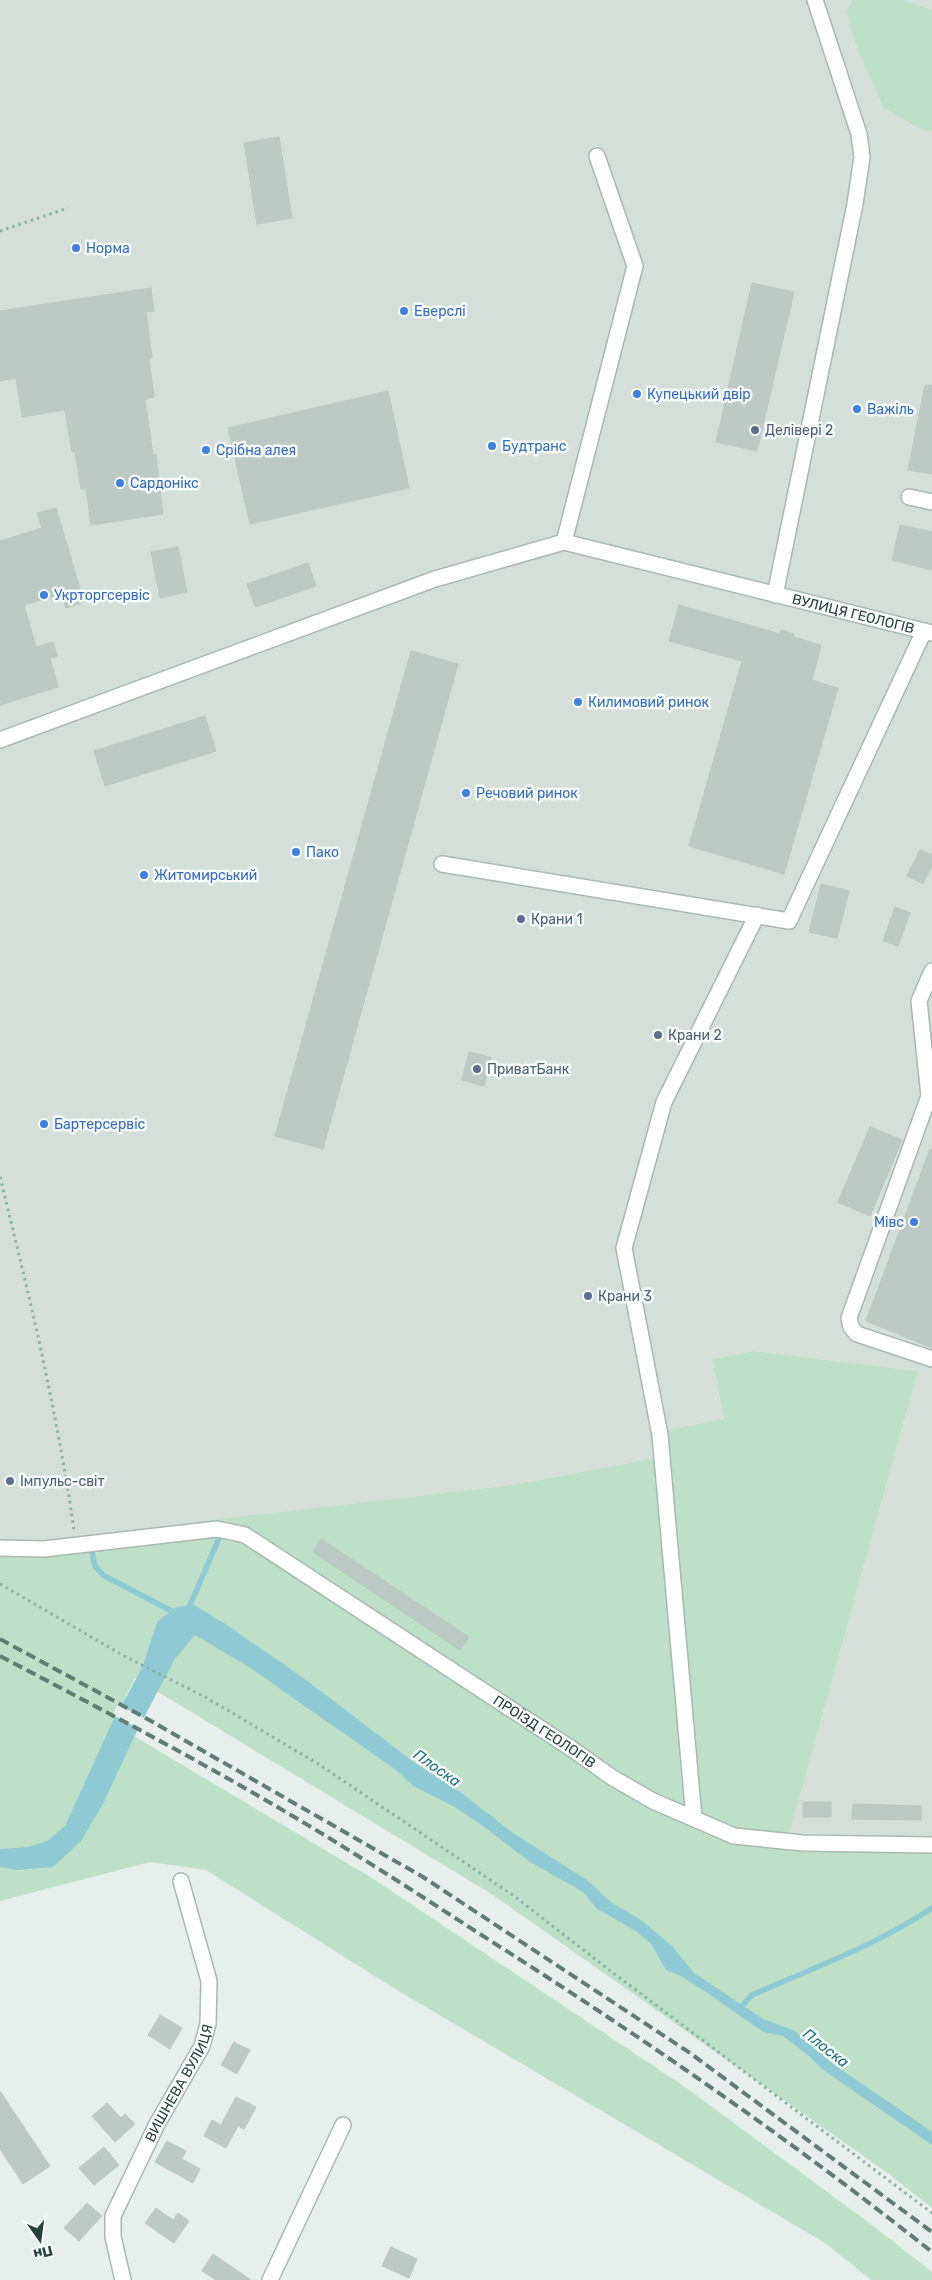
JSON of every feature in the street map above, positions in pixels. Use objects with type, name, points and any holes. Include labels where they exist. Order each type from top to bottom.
[{"type":"street","points":[[775,594],[855,204],[862,156],[856,125],[815,0]]},
{"type":"street","points":[[0,740],[435,579],[564,542],[635,266],[597,156]]},
{"type":"street","points":[[909,497],[932,502]]},
{"type":"street","name":"ВУЛИЦЯ ГЕОЛОГІВ","points":[[564,542],[928,632]]},
{"type":"street","points":[[442,864],[789,921],[928,632]]},
{"type":"street","points":[[694,1818],[660,1435],[624,1248],[664,1102],[757,916]]},
{"type":"street","points":[[932,971],[919,1001],[928,1053],[929,1096],[849,1318],[850,1327],[857,1334],[932,1359]]},
{"type":"street","name":"ПРОЇЗД ГЕОЛОГІВ","points":[[0,1548],[44,1549],[217,1529],[245,1535],[532,1722],[613,1778],[653,1802],[734,1836],[803,1843],[932,1845]]},
{"type":"street","name":"ВИШНЕВА ВУЛИЦЯ","points":[[123,2280],[114,2237],[113,2216],[157,2124],[202,2046],[208,2024],[209,1980],[182,1881]]},
{"type":"street","points":[[270,2280],[343,2125]]},
{"type":"path","points":[[0,231],[68,208]]},
{"type":"path","points":[[0,1177],[25,1276],[65,1465],[76,1545]]},
{"type":"path","points":[[0,1584],[126,1657],[207,1698],[320,1765],[514,1896],[932,2213]]},
{"type":"shaded area","name":"Речовий ринок","points":[[0,0],[932,0],[932,1837],[789,1833],[918,1371],[753,1351],[712,1359],[724,1420],[653,1433],[655,1458],[512,1485],[43,1541],[0,1540]]},
{"type":"green space","points":[[853,0],[902,0],[932,10],[932,131],[922,130],[883,107],[857,48],[846,11]]},
{"type":"green space","points":[[753,1351],[918,1371],[785,1849],[932,1851],[932,2208],[886,2172],[493,1895],[135,1678],[112,1723],[372,1878],[685,2087],[872,2225],[932,2272],[932,2280],[871,2280],[825,2243],[397,1990],[206,1870],[150,1862],[0,1901],[0,1548],[188,1532],[187,1523],[512,1485],[655,1458],[653,1433],[724,1419],[712,1359]]},
{"type":"water","points":[[194,1605],[227,1625],[306,1680],[415,1763],[459,1791],[513,1833],[587,1880],[612,1903],[641,1920],[672,1946],[694,1973],[763,2019],[793,2030],[832,2063],[932,2132],[932,2145],[822,2069],[809,2056],[783,2036],[763,2032],[681,1976],[666,1970],[651,1944],[636,1931],[597,1909],[583,1892],[530,1862],[453,1806],[413,1786],[396,1770],[249,1667],[195,1635],[174,1660],[134,1737],[103,1804],[81,1841],[53,1867],[17,1870],[0,1867],[0,1849],[27,1847],[47,1841],[65,1826],[112,1723],[143,1666],[157,1622],[176,1607]]},
{"type":"pier","points":[[118,1704],[146,1719],[141,1730],[113,1715]]},
{"type":"building","points":[[279,137],[292,218],[257,224],[244,143]]},
{"type":"building","points":[[752,283],[794,292],[757,451],[716,442]]},
{"type":"building","points":[[151,288],[154,311],[146,312],[152,358],[149,359],[154,397],[145,399],[153,455],[156,455],[163,514],[91,525],[86,488],[81,489],[75,451],[72,452],[65,410],[22,417],[16,378],[0,381],[0,311]]},
{"type":"building","points":[[925,385],[932,385],[932,474],[908,470]]},
{"type":"building","points":[[388,391],[409,488],[250,524],[228,428]]},
{"type":"building","points":[[56,508],[84,602],[66,608],[62,594],[24,605],[36,647],[53,642],[57,656],[50,658],[58,687],[0,705],[0,541],[42,528],[37,513]]},
{"type":"building","points":[[900,525],[932,532],[932,570],[892,560]]},
{"type":"building","points":[[178,547],[187,592],[160,598],[151,552]]},
{"type":"building","points":[[308,563],[316,586],[255,607],[247,584]]},
{"type":"building","points":[[679,605],[780,634],[781,630],[794,634],[793,637],[821,645],[812,680],[838,688],[784,874],[689,846],[742,661],[669,641]]},
{"type":"building","points":[[411,651],[458,664],[323,1149],[275,1136]]},
{"type":"building","points":[[205,716],[216,751],[105,786],[94,751]]},
{"type":"building","points":[[920,850],[932,855],[932,866],[923,884],[907,876]]},
{"type":"building","points":[[821,884],[849,891],[837,938],[809,932]]},
{"type":"building","points":[[895,907],[910,913],[898,946],[883,941]]},
{"type":"building","points":[[469,1052],[491,1057],[484,1086],[462,1080]]},
{"type":"building","points":[[870,1127],[902,1140],[870,1216],[838,1202]]},
{"type":"building","name":"Мівс","points":[[930,1149],[932,1150],[932,1348],[866,1321]]},
{"type":"building","points":[[321,1539],[469,1637],[460,1650],[313,1552]]},
{"type":"building","points":[[803,1802],[831,1802],[831,1817],[803,1817]]},
{"type":"building","points":[[853,1804],[921,1806],[921,1820],[852,1819]]},
{"type":"building","points":[[160,2015],[182,2028],[170,2049],[148,2035]]},
{"type":"building","points":[[234,2042],[250,2050],[237,2074],[221,2065]]},
{"type":"building","points":[[0,2091],[50,2166],[23,2184],[0,2149]]},
{"type":"building","points":[[236,2097],[256,2107],[244,2129],[238,2126],[226,2148],[204,2136],[212,2120],[221,2125]]},
{"type":"building","points":[[107,2103],[121,2118],[125,2114],[135,2124],[115,2142],[92,2116]]},
{"type":"building","points":[[167,2141],[186,2151],[182,2159],[200,2169],[193,2183],[155,2162]]},
{"type":"building","points":[[104,2147],[119,2165],[94,2185],[79,2168]]},
{"type":"building","points":[[87,2203],[102,2216],[79,2241],[64,2228]]},
{"type":"building","points":[[156,2208],[173,2220],[178,2213],[189,2221],[174,2243],[145,2223]]},
{"type":"building","points":[[391,2247],[417,2259],[409,2278],[382,2266]]},
{"type":"building","points":[[213,2254],[251,2280],[216,2280],[202,2271]]},
{"type":"waterway","points":[[187,1612],[220,1536]]},
{"type":"waterway","points":[[92,1552],[95,1566],[103,1575],[177,1614]]},
{"type":"waterway","points":[[743,2005],[752,1995],[867,1945],[932,1908]]},
{"type":"railway","points":[[0,1639],[151,1721],[423,1877],[690,2053],[932,2232]]},
{"type":"railway","points":[[0,1656],[221,1774],[307,1825],[560,1985],[669,2058],[775,2133],[932,2252]]},
{"type":"place","name":"Норма","points":[[76,248]]},
{"type":"place","name":"Еверслі","points":[[404,311]]},
{"type":"place","name":"Купецький двір","points":[[637,394]]},
{"type":"place","name":"Важіль","points":[[857,409]]},
{"type":"place","name":"Делівері 2","points":[[755,430]]},
{"type":"place","name":"Будтранс","points":[[492,446]]},
{"type":"place","name":"Срібна алея","points":[[206,450]]},
{"type":"place","name":"Сардонікс","points":[[120,483]]},
{"type":"place","name":"Укрторгсервіс","points":[[44,595]]},
{"type":"place","name":"Килимовий ринок","points":[[578,702]]},
{"type":"place","name":"Речовий ринок","points":[[466,793]]},
{"type":"place","name":"Пако","points":[[296,852]]},
{"type":"place","name":"Житомирський","points":[[144,875]]},
{"type":"place","name":"Крани 1","points":[[521,919]]},
{"type":"place","name":"Крани 2","points":[[658,1035]]},
{"type":"place","name":"ПриватБанк","points":[[477,1069]]},
{"type":"place","name":"Бартерсервіс","points":[[44,1124]]},
{"type":"place","name":"Мівс","points":[[914,1222]]},
{"type":"place","name":"Крани 3","points":[[588,1296]]},
{"type":"place","name":"Імпульс-світ","points":[[10,1481]]},
{"type":"water label","name":"Плоска","points":[[437,1768]]},
{"type":"water label","name":"Плоска","points":[[826,2048]]}]
